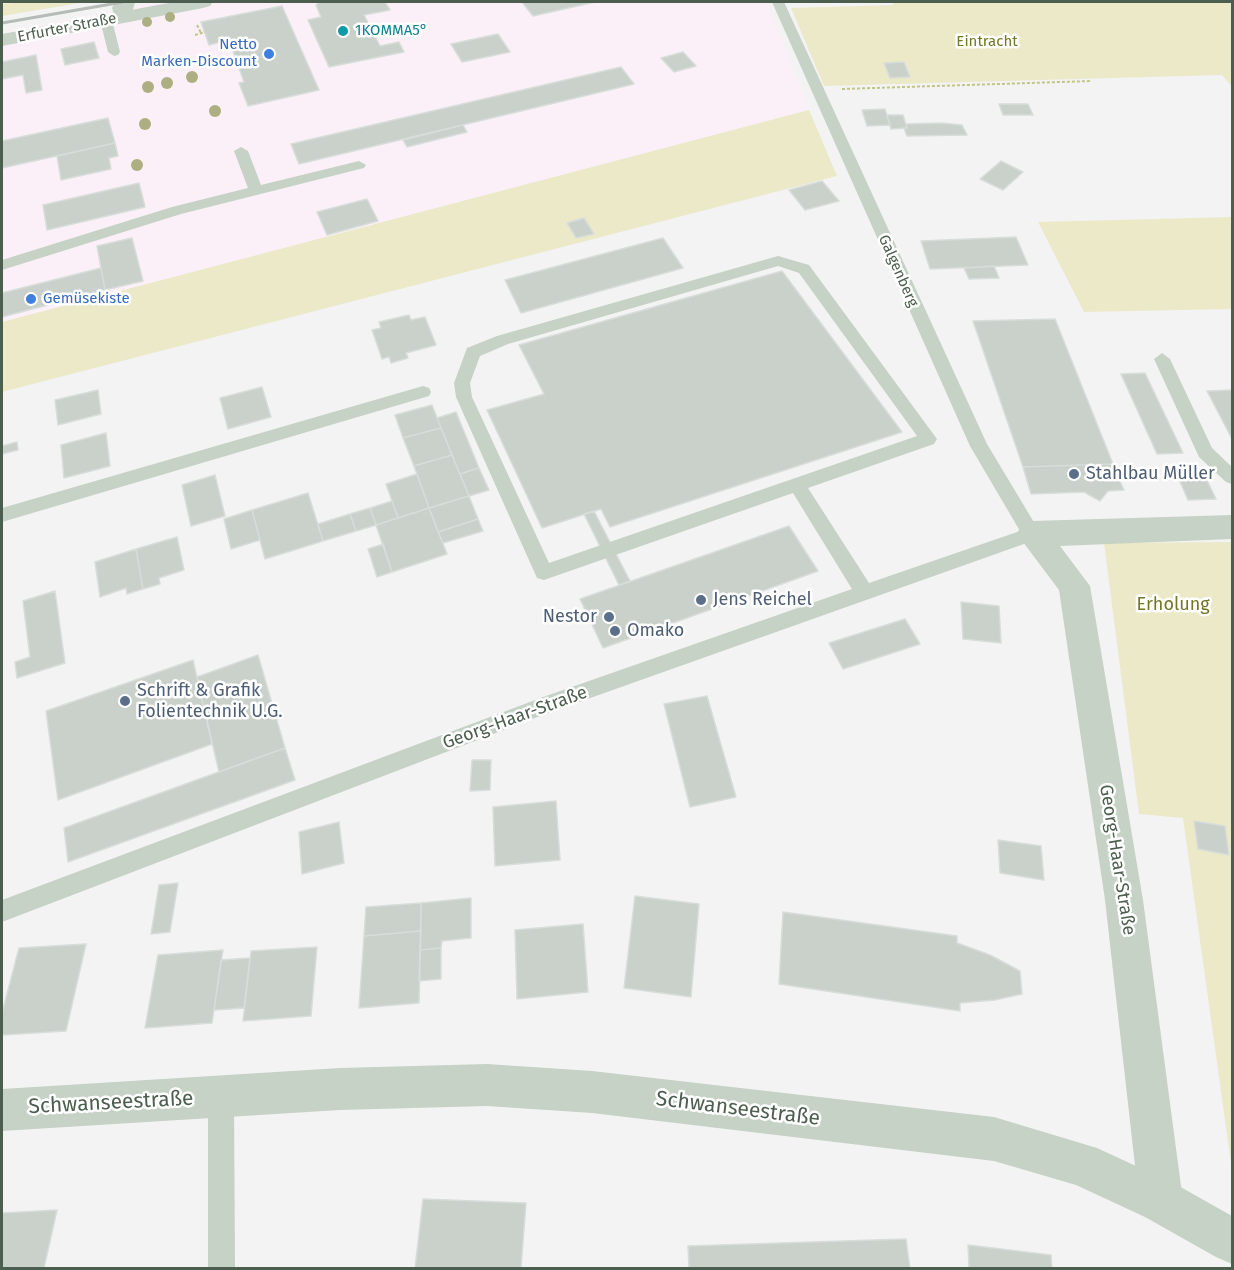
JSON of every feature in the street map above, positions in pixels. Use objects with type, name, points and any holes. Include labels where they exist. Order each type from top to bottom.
[{"type":"street","name":"Erfurter Straße","points":[[2,40],[118,13],[203,2]]},
{"type":"street","name":"Georg-Haar-Straße","points":[[1032,534],[1233,527]]},
{"type":"street","name":"Georg-Haar-Straße","points":[[1032,534],[1074,586],[1124,900],[1161,1201]]},
{"type":"street","name":"Schwanseestraße","points":[[2,1110],[340,1089],[487,1085],[592,1092],[994,1139],[1081,1164],[1161,1201],[1233,1241]]},
{"type":"lane","name":"Galgenberg","points":[[778,2],[904,285],[979,446],[1032,534]]},
{"type":"lane","points":[[114,52],[118,13]]},
{"type":"lane","points":[[241,151],[256,190]]},
{"type":"lane","points":[[2,266],[177,210],[359,165]]},
{"type":"lane","points":[[778,261],[804,269],[928,439],[798,486],[544,572],[464,397],[462,384],[473,352],[503,340],[778,261]]},
{"type":"lane","points":[[1162,359],[1205,452],[1233,477]]},
{"type":"lane","points":[[2,515],[423,392]]},
{"type":"lane","points":[[798,486],[864,592]]},
{"type":"lane","name":"Georg-Haar-Straße","points":[[2,911],[546,705],[1032,534]]},
{"type":"lane","name":"Schwanseestraße","points":[[221,1097],[222,1269]]},
{"type":"path","points":[[195,34],[205,32]]},
{"type":"path","points":[[838,89],[1092,81]]},
{"type":"shaded area","points":[[158,2],[767,2],[809,110],[2,322],[2,33]]},
{"type":"green space","points":[[86,2],[2,16],[2,4]]},
{"type":"green space","name":"Eintracht","points":[[893,2],[1232,2],[1232,87],[1222,75],[824,86],[791,8],[893,5]]},
{"type":"green space","points":[[809,110],[837,176],[2,392],[2,322]]},
{"type":"green space","points":[[1232,217],[1232,309],[1084,312],[1038,222]]},
{"type":"green space","name":"Erholung","points":[[1232,542],[1232,1171],[1183,818],[1139,814],[1104,543]]},
{"type":"building","name":"1KOMMA5°","points":[[319,2],[385,2],[390,10],[364,15],[380,46],[399,42],[404,52],[329,67],[308,20],[321,17],[316,5]]},
{"type":"building","points":[[522,2],[595,2],[533,16]]},
{"type":"building","points":[[282,6],[319,90],[248,106],[239,83],[244,82],[229,40],[209,45],[201,22]]},
{"type":"building","points":[[498,34],[510,52],[462,62],[451,44]]},
{"type":"building","points":[[94,42],[99,58],[65,65],[61,49]]},
{"type":"building","points":[[683,52],[696,66],[674,72],[661,58]]},
{"type":"building","points":[[36,55],[42,90],[26,93],[23,75],[2,79],[2,62]]},
{"type":"building","points":[[904,62],[910,77],[890,78],[884,63]]},
{"type":"building","points":[[621,67],[634,84],[299,164],[291,144]]},
{"type":"building","points":[[999,104],[1028,104],[1033,115],[1003,115]]},
{"type":"building","points":[[885,109],[890,125],[867,126],[862,110]]},
{"type":"building","points":[[887,115],[903,115],[907,128],[891,129]]},
{"type":"building","points":[[108,118],[115,143],[2,168],[2,141]]},
{"type":"building","points":[[906,124],[962,125],[967,135],[907,136],[904,128],[907,128]]},
{"type":"building","points":[[463,125],[467,132],[407,147],[403,140]]},
{"type":"building","points":[[115,143],[118,156],[109,158],[111,169],[61,180],[57,156]]},
{"type":"building","points":[[1001,161],[1023,172],[1003,190],[980,179]]},
{"type":"building","points":[[822,181],[839,201],[805,210],[789,190]]},
{"type":"building","points":[[139,183],[145,207],[47,230],[43,205]]},
{"type":"building","points":[[367,199],[378,221],[327,235],[317,212]]},
{"type":"building","points":[[584,218],[594,234],[576,238],[567,223]]},
{"type":"building","points":[[1016,237],[1028,265],[930,269],[921,241]]},
{"type":"building","points":[[132,238],[143,281],[105,290],[97,246]]},
{"type":"building","points":[[663,238],[683,268],[521,313],[505,280]]},
{"type":"building","points":[[994,266],[999,278],[969,279],[964,268]]},
{"type":"building","points":[[101,268],[105,290],[2,317],[2,293]]},
{"type":"building","points":[[782,271],[902,432],[610,527],[601,509],[542,528],[487,410],[544,394],[519,345]]},
{"type":"building","points":[[409,315],[411,320],[425,317],[436,345],[406,353],[408,358],[391,363],[389,357],[382,359],[372,330],[381,328],[379,322]]},
{"type":"building","points":[[1055,319],[1113,464],[1023,467],[973,321]]},
{"type":"building","points":[[1145,373],[1183,453],[1157,454],[1121,374]]},
{"type":"building","points":[[262,387],[271,417],[228,429],[220,398]]},
{"type":"building","points":[[98,390],[101,414],[58,425],[55,400]]},
{"type":"building","points":[[1232,390],[1232,439],[1207,391]]},
{"type":"building","points":[[432,405],[441,428],[403,438],[395,415]]},
{"type":"building","points":[[456,412],[479,468],[460,474],[437,418]]},
{"type":"building","points":[[441,428],[452,455],[414,466],[403,438]]},
{"type":"building","points":[[106,433],[110,466],[64,478],[61,445]]},
{"type":"building","points":[[17,442],[18,450],[2,454],[2,446]]},
{"type":"building","points":[[452,455],[469,496],[429,508],[414,466]]},
{"type":"building","points":[[1113,464],[1126,471],[1119,479],[1124,490],[1108,491],[1100,501],[1084,492],[1031,494],[1023,467]]},
{"type":"building","points":[[479,468],[489,490],[469,496],[460,474]]},
{"type":"building","points":[[417,474],[429,508],[398,518],[386,484]]},
{"type":"building","points":[[1204,474],[1216,499],[1188,500],[1177,475]]},
{"type":"building","points":[[215,475],[225,516],[191,526],[182,485]]},
{"type":"building","points":[[308,493],[323,541],[265,559],[252,510]]},
{"type":"building","points":[[469,496],[478,519],[438,532],[429,508]]},
{"type":"building","points":[[392,501],[398,518],[376,525],[370,508]]},
{"type":"building","points":[[370,508],[376,525],[356,531],[350,514]]},
{"type":"building","points":[[429,508],[447,554],[392,572],[376,525]]},
{"type":"building","points":[[252,510],[260,540],[231,549],[224,519]]},
{"type":"building","points":[[594,511],[630,581],[619,585],[584,514]]},
{"type":"building","points":[[350,514],[356,531],[323,541],[318,524]]},
{"type":"building","points":[[478,519],[483,531],[443,543],[438,532]]},
{"type":"building","points":[[789,526],[818,571],[603,648],[580,599]]},
{"type":"building","points":[[177,537],[184,570],[159,578],[160,584],[143,589],[136,549]]},
{"type":"building","points":[[383,544],[392,572],[377,577],[368,549]]},
{"type":"building","points":[[136,549],[143,589],[127,594],[126,588],[100,597],[95,562]]},
{"type":"building","points":[[55,591],[65,663],[17,678],[15,662],[30,657],[23,601]]},
{"type":"building","points":[[961,602],[999,606],[1001,643],[963,639]]},
{"type":"building","points":[[905,619],[920,644],[843,669],[829,643]]},
{"type":"building","points":[[258,655],[285,748],[219,772],[197,677]]},
{"type":"building","points":[[193,660],[212,744],[58,800],[46,711]]},
{"type":"building","points":[[707,696],[736,797],[690,807],[664,704]]},
{"type":"building","points":[[285,748],[295,780],[68,862],[64,828]]},
{"type":"building","points":[[472,760],[491,760],[490,790],[470,791]]},
{"type":"building","points":[[556,801],[560,860],[495,866],[493,807]]},
{"type":"building","points":[[1194,821],[1225,826],[1229,855],[1198,849]]},
{"type":"building","points":[[339,822],[344,863],[302,874],[299,832]]},
{"type":"building","points":[[998,840],[1041,846],[1044,880],[1000,873]]},
{"type":"building","points":[[178,883],[170,932],[151,934],[159,885]]},
{"type":"building","points":[[635,896],[699,904],[691,997],[624,988]]},
{"type":"building","points":[[471,898],[471,938],[442,941],[441,948],[420,950],[421,903]]},
{"type":"building","points":[[421,903],[421,931],[364,936],[366,907]]},
{"type":"building","points":[[783,912],[957,936],[957,943],[990,955],[1020,971],[1022,994],[995,1000],[960,1003],[960,1011],[779,984]]},
{"type":"building","points":[[583,924],[588,992],[517,999],[515,930]]},
{"type":"building","points":[[421,931],[419,1003],[359,1008],[364,936]]},
{"type":"building","points":[[86,944],[66,1031],[2,1035],[2,1013],[19,948]]},
{"type":"building","points":[[317,947],[311,1016],[243,1021],[251,951]]},
{"type":"building","points":[[441,948],[441,979],[419,981],[420,950]]},
{"type":"building","points":[[223,950],[212,1023],[145,1028],[158,955]]},
{"type":"building","points":[[250,958],[244,1008],[214,1010],[221,960]]},
{"type":"building","points":[[423,1199],[526,1203],[521,1268],[415,1268]]},
{"type":"building","points":[[57,1210],[44,1268],[2,1268],[2,1213]]},
{"type":"building","points":[[906,1239],[910,1268],[689,1268],[688,1246]]},
{"type":"building","points":[[968,1245],[1051,1255],[1052,1268],[969,1268]]},
{"type":"railway","points":[[2,23],[123,2]]},
{"type":"place","name":"1KOMMA5°","points":[[343,31]]},
{"type":"place","name":"Netto Marken-Discount","points":[[269,54]]},
{"type":"place","name":"Gemüsekiste","points":[[31,299]]},
{"type":"place","name":"Stahlbau Müller","points":[[1074,474]]},
{"type":"place","name":"Jens Reichel","points":[[701,600]]},
{"type":"place","name":"Nestor","points":[[609,617]]},
{"type":"place","name":"Omako","points":[[615,631]]},
{"type":"place","name":"Schrift & Grafik Folientechnik U.G.","points":[[125,701]]}]
